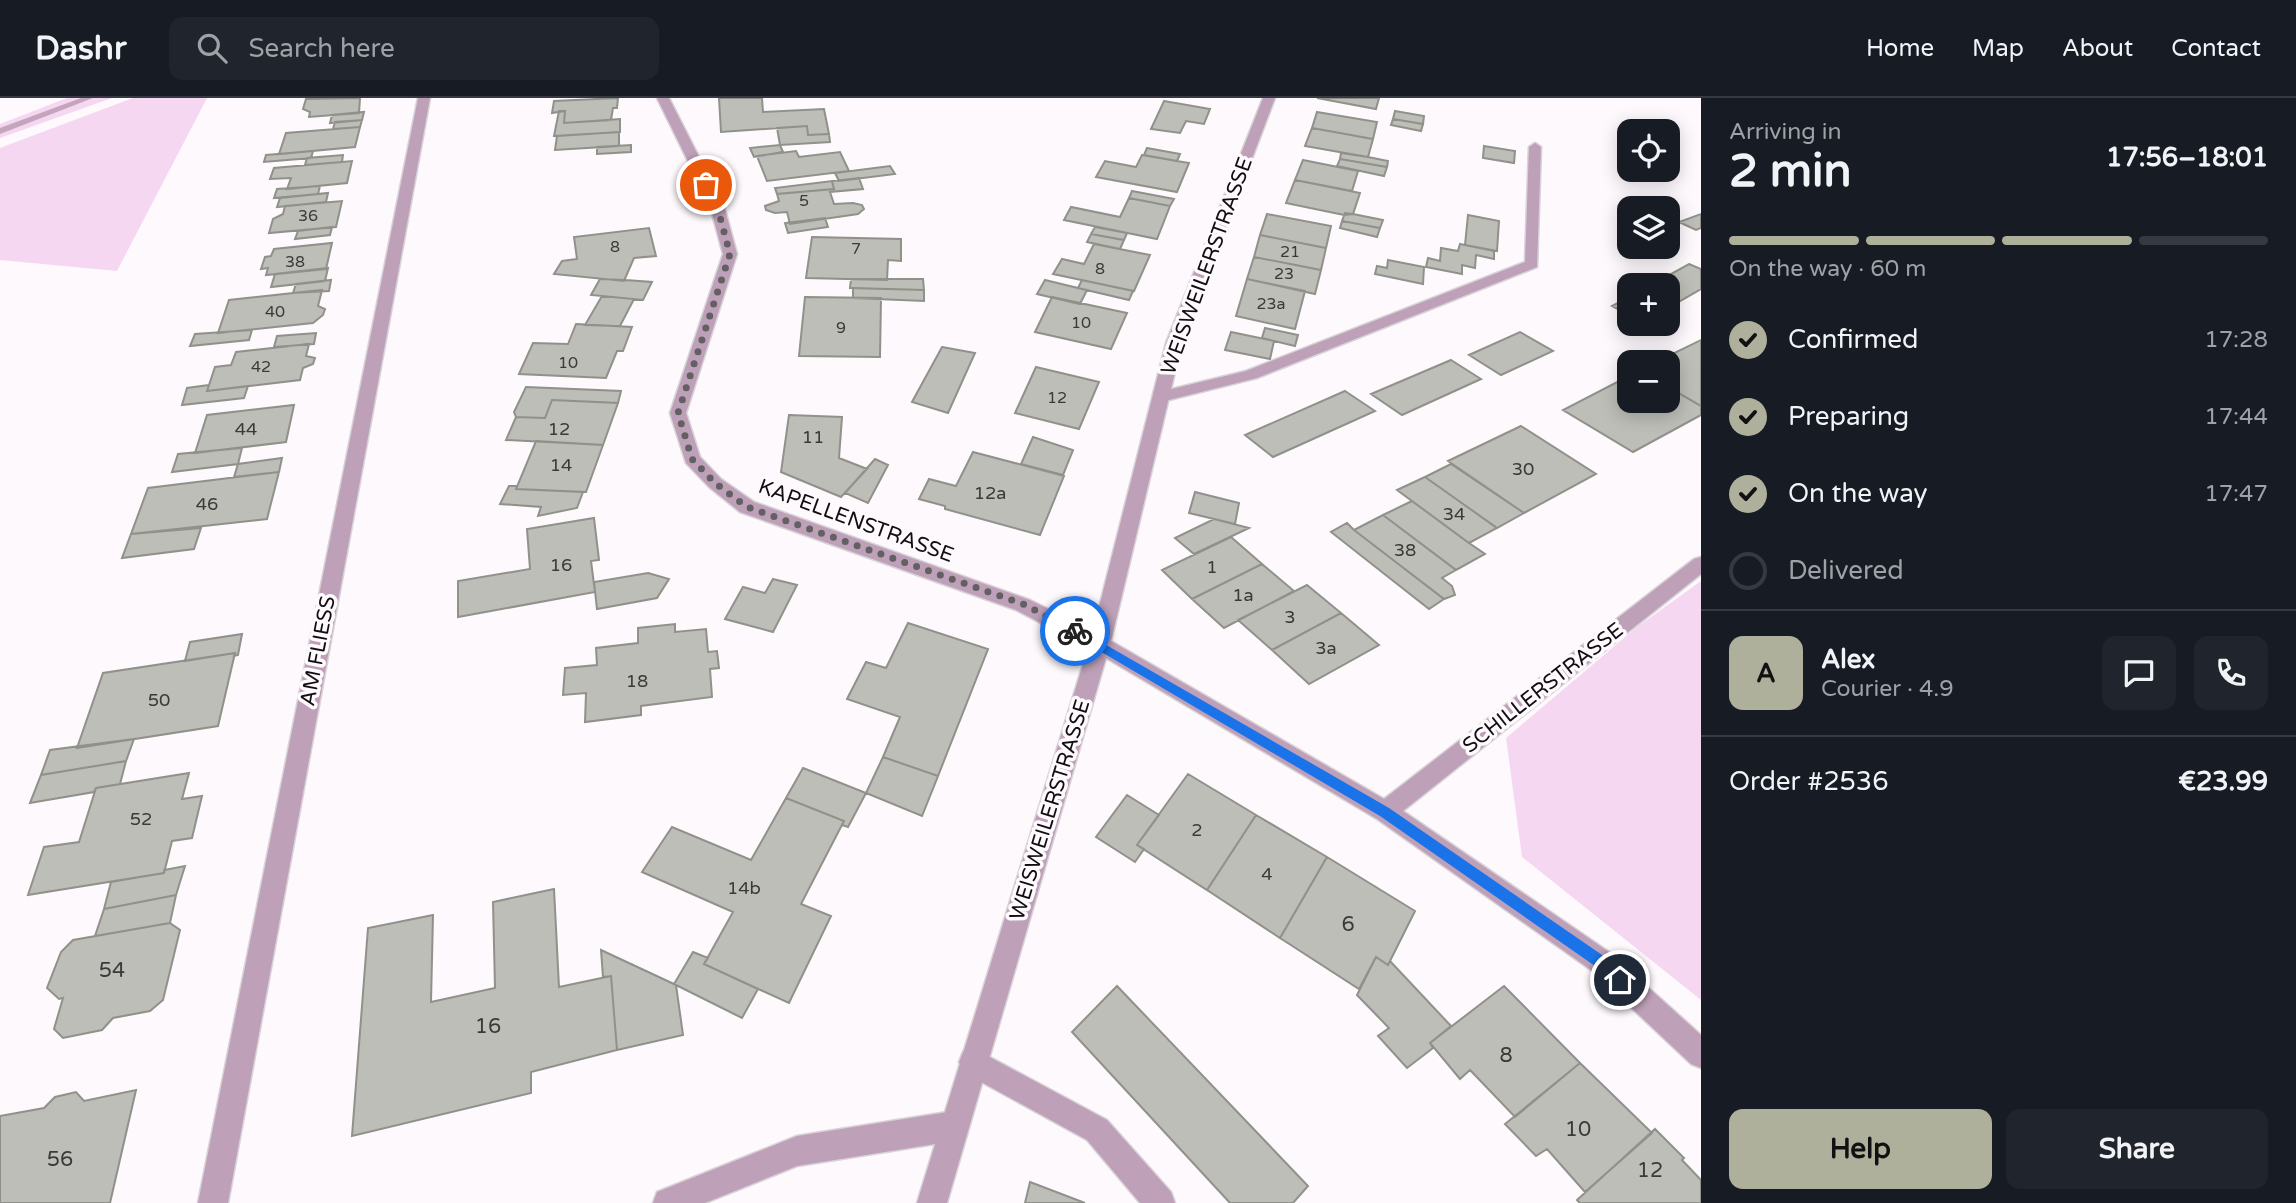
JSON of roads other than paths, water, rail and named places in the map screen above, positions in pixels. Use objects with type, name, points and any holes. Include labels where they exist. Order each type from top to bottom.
[{"type":"street","name":"AM FLIESS","points":[[212,1203],[424,98]]},
{"type":"street","name":"KAPELLENSTRASSE","points":[[663,98],[717,206],[730,254],[678,413],[692,459],[715,483],[747,507],[1023,604],[1100,644],[1385,812],[1600,961],[1701,1054]]},
{"type":"street","name":"WEISWEILERSTRASSE","points":[[932,1203],[1100,644],[1174,343],[1269,98]]},
{"type":"street","points":[[1161,397],[1251,375],[1532,264],[1535,147]]},
{"type":"street","name":"SCHILLERSTRASSE","points":[[1385,812],[1701,564]]},
{"type":"street","points":[[973,1062],[1097,1130],[1160,1203]]},
{"type":"street","points":[[668,1203],[797,1151],[954,1126]]},
{"type":"waterway","points":[[0,131],[89,98]]}]
